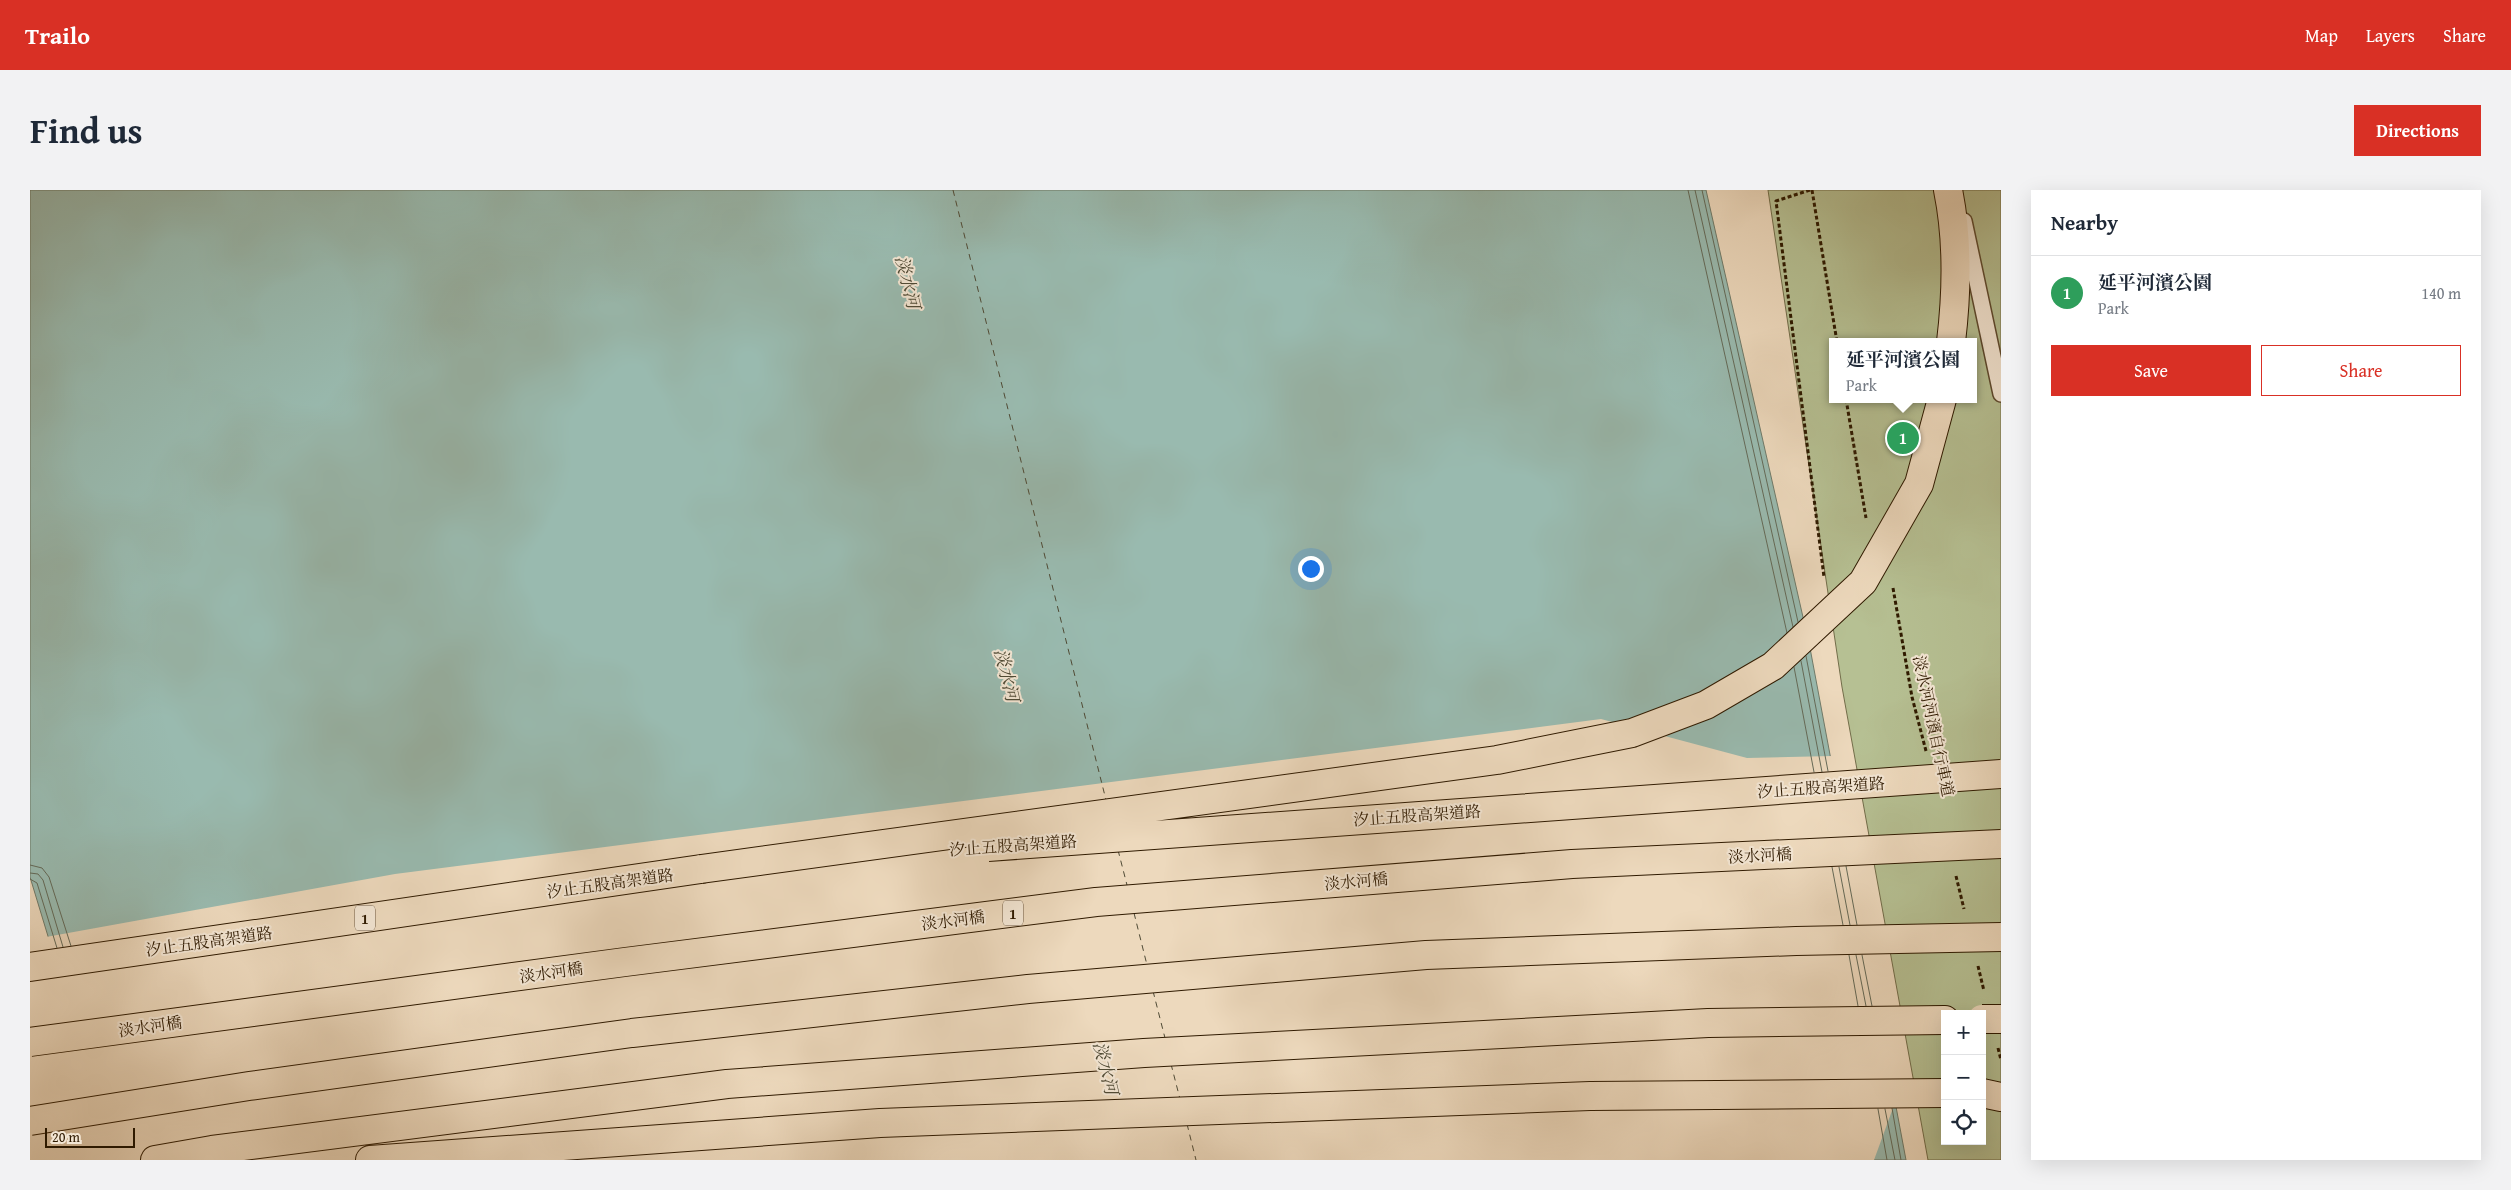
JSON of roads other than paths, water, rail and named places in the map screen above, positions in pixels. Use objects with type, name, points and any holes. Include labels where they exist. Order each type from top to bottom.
[{"type":"highway","points":[[1948,190],[1955,220],[1955,313],[1952,338]]},
{"type":"highway","points":[[701,869],[1497,760],[1632,734],[1706,705],[1773,666],[1862,582],[1919,484],[1941,403]]},
{"type":"highway","name":"汐止五股高架道路","points":[[30,967],[701,869],[2001,774]]},
{"type":"highway","name":"淡水河橋","points":[[30,1042],[624,962],[1096,902],[1572,864],[2001,844]]},
{"type":"highway","points":[[30,1121],[249,1086],[632,1033],[1028,989],[1426,956],[1796,941],[2001,937]]},
{"type":"highway","points":[[156,1160],[212,1150],[727,1084],[1144,1052],[1708,1023],[1941,1020]]},
{"type":"highway","points":[[370,1160],[880,1123],[1590,1096],[1941,1093]]},
{"type":"highway","points":[[1986,1094],[2001,1097]]},
{"type":"lane","points":[[1958,190],[2001,394]]},
{"type":"water","name":"淡水河","points":[[30,190],[1706,190],[1810,648],[1906,1160],[116,1160],[30,877]]},
{"type":"place","name":"延平河濱公園","points":[[1903,438]]}]
